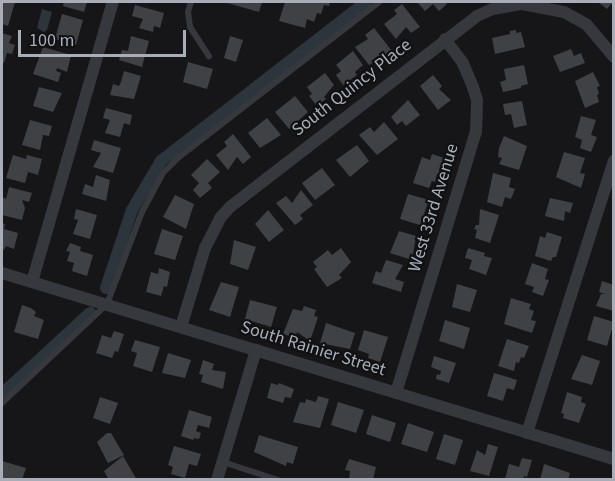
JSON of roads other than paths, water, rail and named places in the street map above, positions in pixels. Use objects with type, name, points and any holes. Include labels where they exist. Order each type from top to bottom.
[{"type":"street","points":[[32,282],[113,2]]},
{"type":"street","name":"South Quincy Place","points":[[181,327],[205,248],[221,217],[230,207],[477,16],[493,9],[522,4],[537,5],[576,17],[598,35],[614,57]]},
{"type":"street","name":"West 33rd Avenue","points":[[396,393],[476,132],[477,100],[473,87],[463,63],[445,39]]},
{"type":"street","points":[[527,433],[614,161]]},
{"type":"street","name":"South Rainier Street","points":[[2,273],[614,459]]},
{"type":"street","points":[[217,480],[256,350]]},
{"type":"lane","points":[[191,2],[188,12],[190,27],[209,56]]},
{"type":"lane","points":[[2,403],[107,304],[142,212],[163,173],[178,158],[379,2]]},
{"type":"lane","points":[[222,462],[278,480]]},
{"type":"waterway","points":[[106,288],[132,210],[161,161],[366,2]]},
{"type":"waterway","points":[[2,394],[90,313]]}]
